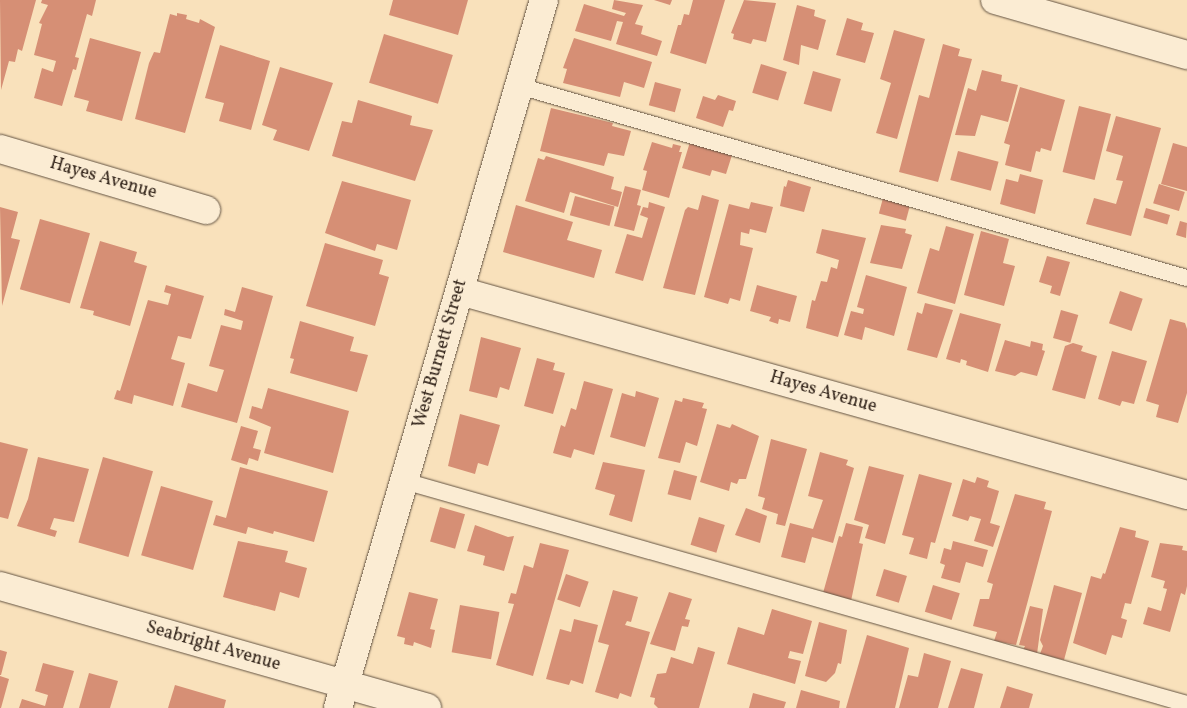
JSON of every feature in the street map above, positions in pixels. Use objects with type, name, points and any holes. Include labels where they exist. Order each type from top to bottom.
[{"type":"street","name":"West Burnett Street","points":[[342,696],[544,0]]},
{"type":"street","points":[[996,0],[1187,55]]},
{"type":"street","name":"Hayes Avenue","points":[[0,149],[206,210]]},
{"type":"street","name":"Hayes Avenue","points":[[460,290],[1187,495]]},
{"type":"street","name":"Seabright Avenue","points":[[0,586],[342,696],[427,708]]},
{"type":"lane","points":[[519,86],[1187,278]]},
{"type":"lane","points":[[404,481],[1187,704]]},
{"type":"building","points":[[0,0],[36,0],[22,51],[18,49],[15,62],[9,61],[1,90]]},
{"type":"building","points":[[42,0],[96,0],[92,16],[87,14],[75,57],[79,58],[76,70],[73,69],[62,106],[34,98],[42,68],[53,72],[56,61],[34,55],[42,24],[39,23],[48,5],[41,3]]},
{"type":"building","points":[[393,0],[468,0],[458,35],[389,15]]},
{"type":"building","points":[[614,0],[643,5],[635,24],[643,26],[641,34],[662,41],[657,56],[616,44],[623,22],[617,21],[611,41],[575,31],[584,4],[624,16],[626,13],[612,9]]},
{"type":"building","points":[[654,0],[672,0],[670,5]]},
{"type":"building","points":[[693,0],[725,0],[706,64],[670,53],[678,25],[681,25],[684,14],[689,15]]},
{"type":"building","points":[[744,0],[776,3],[766,42],[753,39],[751,44],[733,39],[734,34],[731,33]]},
{"type":"building","points":[[797,5],[815,10],[814,16],[826,20],[818,50],[801,45],[799,65],[783,60]]},
{"type":"building","points":[[177,13],[187,15],[186,19],[199,23],[200,19],[215,27],[185,133],[135,119],[149,63],[154,52],[160,53],[170,14],[177,16]]},
{"type":"building","points":[[847,18],[863,23],[861,30],[874,33],[865,63],[836,55]]},
{"type":"building","points":[[894,30],[925,39],[897,139],[876,133],[891,83],[880,79]]},
{"type":"building","points":[[384,34],[453,55],[438,104],[369,83]]},
{"type":"building","points":[[90,38],[141,52],[122,121],[86,111],[89,101],[74,97]]},
{"type":"building","points":[[574,38],[652,62],[644,88],[624,82],[620,97],[563,83],[567,69],[563,68]]},
{"type":"building","points":[[943,44],[960,49],[958,56],[972,59],[938,182],[899,172],[919,95],[929,98]]},
{"type":"building","points":[[220,45],[270,61],[251,130],[219,121],[224,103],[205,98]]},
{"type":"building","points":[[761,64],[787,72],[778,101],[752,93]]},
{"type":"building","points":[[280,67],[333,83],[309,151],[273,140],[277,130],[262,125]]},
{"type":"building","points":[[982,70],[1002,75],[1001,81],[1018,85],[1008,122],[981,115],[975,136],[955,135],[968,88],[976,91]]},
{"type":"building","points":[[813,71],[841,79],[832,112],[804,104]]},
{"type":"building","points":[[655,82],[681,89],[675,112],[649,105]]},
{"type":"building","points":[[1020,87],[1065,100],[1051,151],[1041,148],[1040,152],[1036,151],[1031,172],[1005,165],[1010,145],[1004,143]]},
{"type":"building","points":[[718,95],[736,101],[733,111],[729,110],[723,127],[696,118],[703,96],[715,100]]},
{"type":"building","points":[[358,100],[412,116],[410,125],[433,130],[415,181],[332,156],[342,121],[352,123]]},
{"type":"building","points":[[1079,106],[1111,114],[1095,180],[1063,172]]},
{"type":"building","points":[[551,108],[613,123],[612,126],[631,131],[624,156],[608,153],[604,166],[540,151]]},
{"type":"building","points":[[1116,116],[1161,128],[1131,236],[1086,224],[1094,198],[1116,204],[1123,181],[1116,180],[1123,156],[1106,151]]},
{"type":"building","points":[[652,142],[672,148],[673,144],[681,146],[679,152],[682,152],[669,198],[642,190],[647,171],[643,170]]},
{"type":"building","points":[[690,142],[732,155],[726,174],[712,170],[710,176],[682,168]]},
{"type":"building","points":[[1173,143],[1187,147],[1187,191],[1161,184]]},
{"type":"building","points":[[958,151],[999,162],[991,191],[950,180]]},
{"type":"building","points":[[546,156],[614,177],[611,189],[622,192],[618,207],[570,192],[564,213],[525,201],[538,158],[544,160]]},
{"type":"building","points":[[1020,174],[1043,180],[1035,214],[1000,204],[1006,179],[1018,182]]},
{"type":"building","points":[[788,180],[811,187],[804,212],[780,206],[784,186],[786,187]]},
{"type":"building","points":[[342,181],[411,200],[397,250],[377,244],[375,251],[325,233]]},
{"type":"building","points":[[1159,184],[1185,192],[1179,211],[1153,203]]},
{"type":"building","points":[[625,186],[641,190],[637,205],[641,206],[634,231],[614,226]]},
{"type":"building","points":[[702,195],[719,200],[695,295],[663,288],[685,210],[688,207],[698,210]]},
{"type":"building","points":[[575,196],[615,207],[609,226],[570,215]]},
{"type":"building","points":[[883,198],[910,205],[906,221],[879,213]]},
{"type":"building","points":[[649,202],[665,207],[643,281],[615,273],[627,234],[642,238],[648,218],[640,215],[643,207],[648,208]]},
{"type":"building","points":[[751,202],[773,207],[766,233],[750,229],[749,234],[741,232],[740,245],[753,248],[740,301],[730,298],[728,304],[704,297],[729,204],[749,209]]},
{"type":"building","points":[[516,205],[573,222],[567,240],[602,250],[594,278],[503,252]]},
{"type":"building","points":[[0,207],[18,212],[11,238],[20,240],[2,306]]},
{"type":"building","points":[[1146,208],[1170,215],[1167,225],[1143,218]]},
{"type":"building","points":[[40,219],[90,233],[70,304],[20,289]]},
{"type":"building","points":[[1180,221],[1187,223],[1186,238],[1176,235]]},
{"type":"building","points":[[881,225],[906,229],[905,233],[912,235],[902,269],[870,263]]},
{"type":"building","points":[[946,226],[974,234],[955,304],[917,293],[930,248],[939,251]]},
{"type":"building","points":[[822,229],[866,238],[838,337],[806,328],[812,300],[815,301],[821,281],[827,282],[831,267],[837,269],[839,260],[816,253]]},
{"type":"building","points":[[981,231],[1009,239],[1003,263],[1015,266],[1004,306],[964,295]]},
{"type":"building","points":[[100,241],[137,252],[134,262],[147,266],[130,326],[93,315],[94,311],[80,308]]},
{"type":"building","points":[[325,243],[383,260],[379,274],[389,277],[375,326],[306,306]]},
{"type":"building","points":[[1047,256],[1070,262],[1060,296],[1050,293],[1052,286],[1039,282]]},
{"type":"building","points":[[866,275],[907,287],[894,336],[865,327],[862,340],[844,335],[851,311],[863,314],[864,309],[857,307]]},
{"type":"building","points":[[166,285],[204,296],[191,339],[178,336],[171,359],[185,363],[173,406],[134,395],[132,404],[114,399],[117,390],[120,391],[148,300],[168,305],[171,294],[164,292]]},
{"type":"building","points":[[757,285],[797,296],[790,322],[779,319],[778,324],[769,321],[771,317],[750,311]]},
{"type":"building","points":[[242,287],[273,296],[237,423],[181,407],[188,383],[217,392],[224,370],[209,366],[221,325],[241,330],[243,321],[224,315],[225,309],[235,312]]},
{"type":"building","points":[[1120,291],[1143,299],[1132,331],[1109,323]]},
{"type":"building","points":[[925,303],[953,310],[937,358],[907,350],[917,312],[922,314]]},
{"type":"building","points":[[1061,310],[1078,315],[1070,343],[1053,338]]},
{"type":"building","points":[[960,313],[1001,324],[988,372],[966,365],[967,361],[961,359],[960,363],[946,359]]},
{"type":"building","points":[[1170,319],[1185,323],[1187,329],[1187,393],[1178,423],[1156,417],[1159,405],[1146,401]]},
{"type":"building","points":[[300,321],[354,337],[350,351],[368,355],[357,392],[290,373],[294,359],[290,358]]},
{"type":"building","points":[[481,337],[521,348],[509,390],[500,387],[497,398],[469,391]]},
{"type":"building","points":[[1005,340],[1030,347],[1031,341],[1043,344],[1042,350],[1045,351],[1037,376],[1021,372],[1015,376],[995,371]]},
{"type":"building","points":[[1073,343],[1083,346],[1081,351],[1097,356],[1085,399],[1052,390],[1065,346]]},
{"type":"building","points":[[1112,351],[1147,361],[1134,404],[1122,401],[1120,406],[1098,399]]},
{"type":"building","points":[[537,358],[555,363],[553,370],[565,373],[553,414],[524,406]]},
{"type":"building","points":[[584,381],[613,389],[594,455],[574,449],[571,458],[553,453],[561,425],[565,427],[571,408],[576,410]]},
{"type":"building","points":[[268,388],[349,411],[333,473],[264,453],[271,427],[249,418],[252,406],[262,409]]},
{"type":"building","points":[[636,391],[659,398],[645,447],[610,437],[622,393],[635,397]]},
{"type":"building","points":[[683,398],[704,403],[702,408],[707,409],[697,446],[686,442],[680,463],[658,458],[675,400],[682,402]]},
{"type":"building","points":[[460,414],[500,425],[488,466],[478,463],[475,474],[448,466]]},
{"type":"building","points":[[717,424],[730,428],[732,424],[759,436],[746,479],[739,479],[737,484],[731,482],[729,491],[700,482]]},
{"type":"building","points":[[241,426],[258,431],[253,448],[261,450],[258,461],[249,458],[247,465],[231,460]]},
{"type":"building","points":[[771,439],[807,449],[785,526],[776,524],[778,514],[762,509],[765,498],[758,496]]},
{"type":"building","points":[[0,442],[28,449],[8,519],[0,517]]},
{"type":"building","points":[[820,452],[848,460],[846,465],[854,468],[833,543],[812,537],[805,563],[781,557],[790,523],[813,529],[823,500],[808,496]]},
{"type":"building","points":[[38,457],[89,469],[74,522],[54,518],[50,529],[57,531],[55,537],[17,526],[28,499]]},
{"type":"building","points":[[103,457],[153,471],[128,557],[78,543]]},
{"type":"building","points":[[603,462],[645,470],[632,522],[609,515],[615,495],[595,489]]},
{"type":"building","points":[[869,466],[904,475],[885,544],[865,538],[869,525],[854,520]]},
{"type":"building","points":[[240,467],[328,491],[314,542],[274,531],[273,534],[248,527],[246,534],[213,525],[216,515],[226,518]]},
{"type":"building","points":[[674,470],[697,476],[691,500],[668,494]]},
{"type":"building","points":[[919,474],[952,483],[935,543],[931,542],[927,559],[909,554],[914,538],[902,535]]},
{"type":"building","points":[[977,477],[989,481],[987,487],[999,491],[990,523],[1000,526],[993,547],[974,541],[981,519],[970,516],[968,521],[952,516],[963,479],[975,483]]},
{"type":"building","points":[[161,486],[213,501],[193,570],[141,555]]},
{"type":"building","points":[[1015,494],[1046,502],[1044,509],[1052,511],[1016,645],[994,641],[997,632],[973,626],[980,599],[989,599],[993,584],[987,582]]},
{"type":"building","points":[[440,507],[465,514],[455,549],[430,542]]},
{"type":"building","points":[[746,508],[767,516],[760,543],[735,535]]},
{"type":"building","points":[[699,517],[725,525],[716,553],[691,545]]},
{"type":"building","points":[[846,523],[863,527],[859,543],[863,544],[851,601],[823,593],[839,536],[842,537]]},
{"type":"building","points":[[475,525],[508,537],[514,536],[504,571],[483,565],[485,556],[467,551]]},
{"type":"building","points":[[1120,527],[1136,531],[1135,537],[1149,541],[1131,604],[1125,603],[1121,618],[1127,620],[1122,638],[1112,635],[1106,655],[1073,643],[1091,576],[1101,579],[1103,573],[1105,574]]},
{"type":"building","points":[[238,541],[288,551],[285,562],[307,568],[299,598],[280,592],[275,611],[223,597]]},
{"type":"building","points":[[953,541],[988,550],[983,567],[966,562],[960,583],[941,578],[945,565],[940,563],[944,548],[951,550]]},
{"type":"building","points":[[540,543],[569,550],[533,676],[496,665],[514,604],[508,603],[511,593],[516,594],[524,565],[533,568]]},
{"type":"building","points":[[1160,543],[1183,546],[1182,550],[1187,551],[1187,586],[1185,595],[1181,593],[1170,632],[1143,624],[1148,607],[1161,611],[1167,589],[1163,588],[1165,581],[1151,577]]},
{"type":"building","points":[[884,569],[907,576],[899,603],[876,596]]},
{"type":"building","points":[[566,574],[589,582],[580,607],[557,600]]},
{"type":"building","points":[[933,585],[960,593],[952,620],[925,612]]},
{"type":"building","points":[[1054,585],[1082,593],[1064,660],[1040,654],[1043,646],[1040,640]]},
{"type":"building","points":[[613,590],[638,597],[631,622],[627,621],[625,625],[650,632],[631,697],[620,693],[618,699],[595,692],[609,645],[598,642]]},
{"type":"building","points":[[409,592],[438,599],[430,629],[435,630],[431,648],[414,642],[413,646],[404,644],[405,638],[397,636]]},
{"type":"building","points":[[669,592],[692,599],[685,619],[690,620],[688,627],[682,626],[675,651],[650,644]]},
{"type":"building","points":[[460,605],[499,612],[491,659],[452,652]]},
{"type":"building","points":[[1030,606],[1043,609],[1037,654],[1023,650],[1025,646],[1019,645]]},
{"type":"building","points":[[772,609],[812,621],[803,654],[790,651],[788,658],[801,661],[795,684],[727,664],[738,627],[764,635]]},
{"type":"building","points":[[574,619],[598,625],[583,684],[571,680],[569,685],[546,679],[560,629],[571,632]]},
{"type":"building","points":[[819,622],[847,630],[841,664],[838,663],[835,673],[826,682],[805,676]]},
{"type":"building","points":[[867,635],[909,648],[895,708],[846,708]]},
{"type":"building","points":[[698,647],[715,652],[699,708],[658,708],[654,704],[655,698],[650,697],[657,674],[666,673],[671,657],[693,664]]},
{"type":"building","points":[[0,650],[7,652],[1,675],[0,675]]},
{"type":"building","points":[[924,653],[951,661],[938,708],[899,708],[908,675],[918,677]]},
{"type":"building","points":[[43,663],[74,671],[63,708],[19,708],[22,699],[45,706],[48,695],[35,691]]},
{"type":"building","points":[[961,668],[983,674],[974,708],[948,708]]},
{"type":"building","points":[[89,673],[118,681],[110,708],[79,708]]},
{"type":"building","points":[[0,676],[9,679],[1,708],[0,708]]},
{"type":"building","points":[[175,685],[226,700],[224,708],[168,708]]},
{"type":"building","points":[[1007,686],[1033,694],[1029,708],[1000,708]]},
{"type":"building","points":[[801,690],[840,701],[839,708],[796,708]]},
{"type":"building","points":[[753,693],[786,702],[784,708],[749,708]]}]
